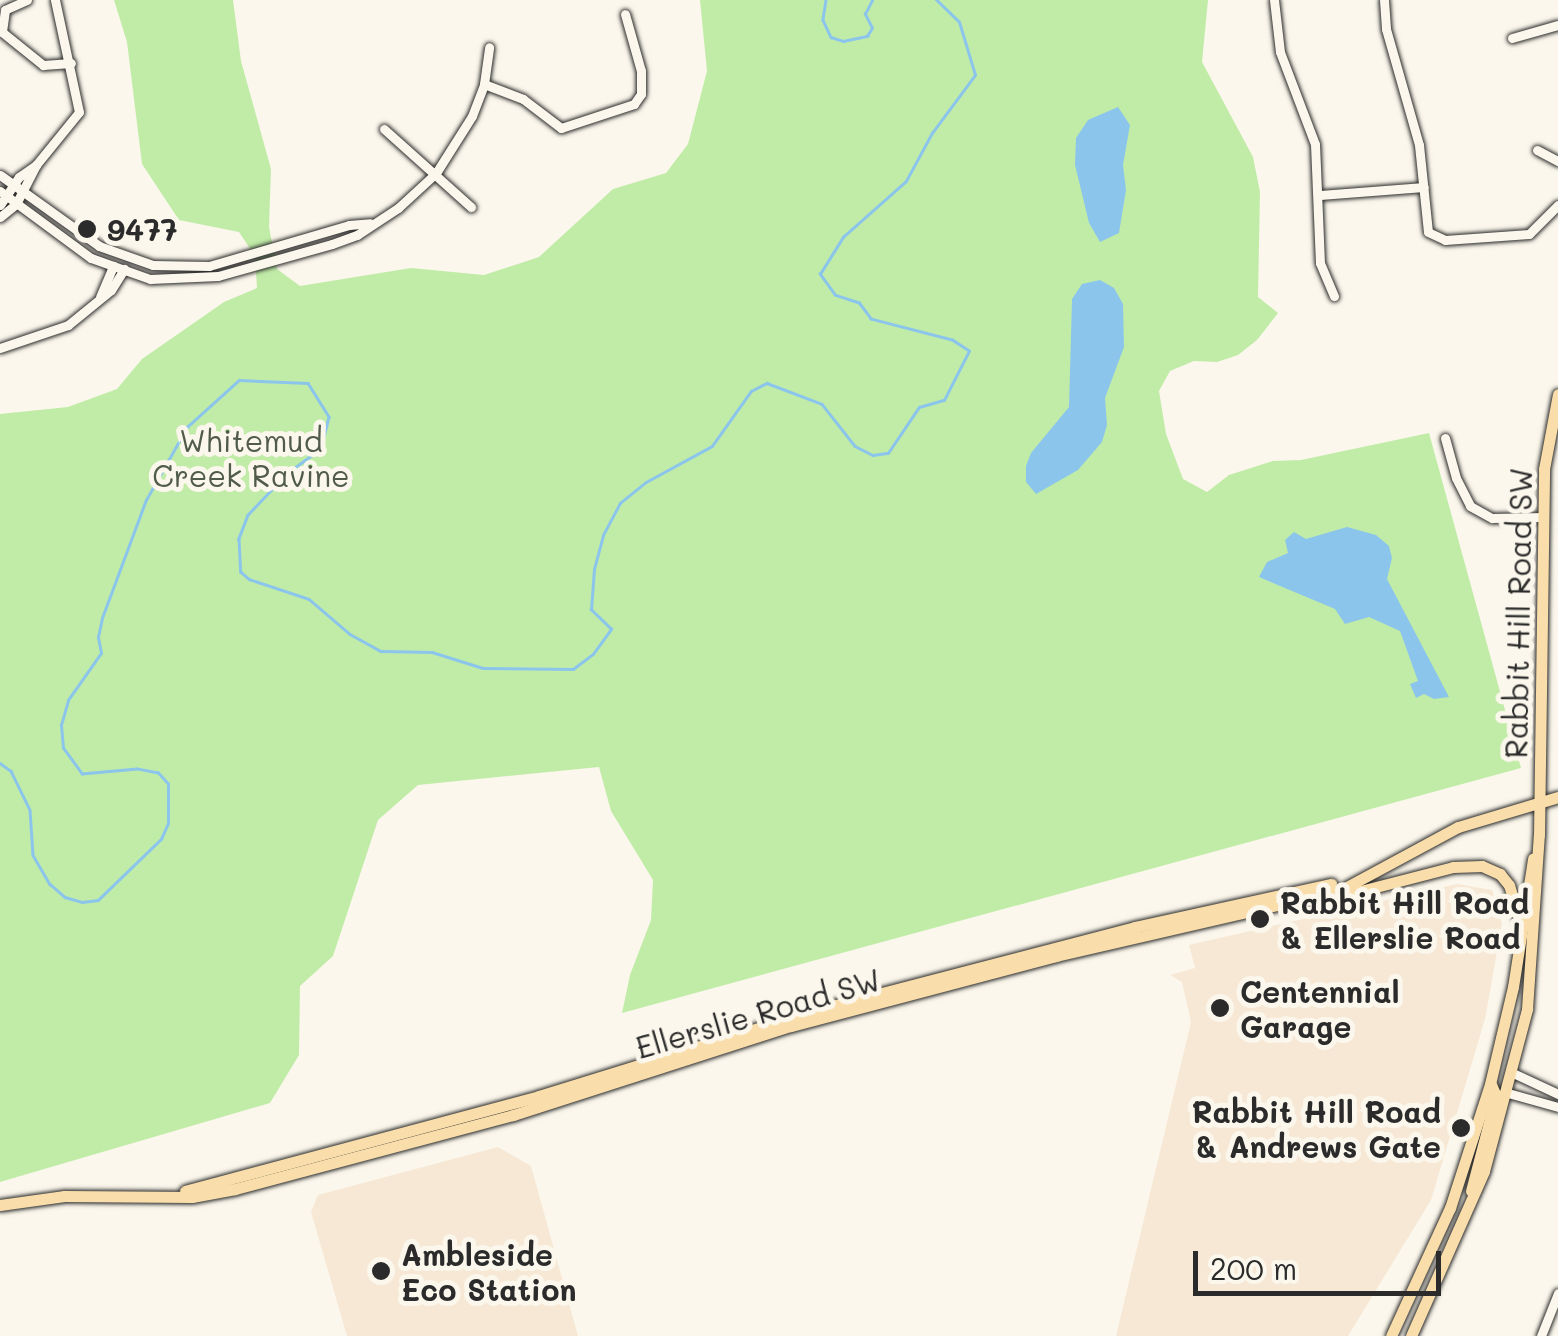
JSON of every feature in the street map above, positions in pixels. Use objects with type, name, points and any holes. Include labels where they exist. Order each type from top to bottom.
[{"type":"main road","name":"Rabbit Hill Road SW","points":[[1411,1336],[1470,1205],[1508,1093],[1527,1009],[1539,834],[1547,445],[1558,394]]},
{"type":"main road","name":"Ellerslie Road SW","points":[[0,1204],[64,1196],[162,1196],[235,1189],[513,1115],[791,1026],[1056,956],[1341,890],[1458,827],[1558,798]]},
{"type":"main road","name":"Rabbit Hill Road SW","points":[[1391,1336],[1450,1208],[1490,1084],[1539,834]]},
{"type":"main road","points":[[1264,908],[1314,903],[1468,864],[1493,870],[1509,885],[1522,932]]},
{"type":"main road","name":"Ellerslie Road SW","points":[[162,1196],[454,1120],[775,1022],[962,971],[1366,874]]},
{"type":"main road","points":[[1470,1205],[1474,1173],[1496,1096],[1490,1084]]},
{"type":"street","points":[[27,0],[4,10],[2,32],[43,65],[71,63]]},
{"type":"street","points":[[55,0],[71,63],[77,117],[2,197],[78,250],[117,270],[160,280],[218,276],[332,244],[408,201],[436,173],[463,134],[484,84],[489,47]]},
{"type":"street","points":[[1274,0],[1280,52],[1311,128],[1320,195],[1320,263],[1334,296]]},
{"type":"street","points":[[1384,0],[1386,29],[1414,120],[1432,237],[1445,240],[1534,232],[1558,206]]},
{"type":"street","points":[[484,84],[523,99],[561,128],[634,104],[641,94],[640,71],[625,14]]},
{"type":"street","points":[[1512,38],[1558,25]]},
{"type":"street","points":[[384,129],[472,206]]},
{"type":"street","points":[[1537,150],[1558,161]]},
{"type":"street","points":[[0,216],[16,204],[36,165]]},
{"type":"street","points":[[0,176],[86,238],[123,257],[171,267],[209,266],[349,224],[373,223]]},
{"type":"street","points":[[1320,195],[1424,187]]},
{"type":"street","points":[[0,348],[61,329],[100,298],[123,257]]},
{"type":"street","points":[[1445,438],[1456,478],[1470,506],[1492,518],[1544,517]]},
{"type":"street","points":[[1513,1073],[1558,1094]]},
{"type":"street","points":[[1508,1093],[1558,1107]]},
{"type":"street","points":[[1541,1336],[1558,1293]]},
{"type":"shaded area","name":"Centennial Garage","points":[[1457,884],[1492,890],[1502,924],[1485,1019],[1431,1200],[1348,1336],[1116,1336],[1191,1022],[1182,982],[1170,975],[1195,968],[1189,945]]},
{"type":"shaded area","points":[[498,1147],[531,1166],[578,1336],[347,1336],[311,1212],[318,1195]]},
{"type":"green space","name":"Whitemud Creek Ravine","points":[[114,0],[233,0],[241,61],[271,169],[269,227],[277,269],[300,286],[411,268],[484,275],[539,257],[613,189],[666,173],[688,144],[707,71],[700,0],[1208,0],[1202,62],[1253,157],[1260,192],[1258,297],[1278,313],[1257,340],[1238,355],[1217,362],[1194,361],[1170,371],[1159,391],[1166,434],[1183,479],[1207,492],[1229,475],[1273,461],[1301,460],[1429,433],[1521,768],[622,1013],[630,975],[651,920],[653,880],[611,811],[599,767],[418,785],[378,820],[333,956],[300,986],[299,1055],[270,1103],[0,1182],[0,414],[68,407],[117,389],[142,359],[224,302],[257,288],[255,256],[239,232],[179,220],[142,164],[127,42]]},
{"type":"water","points":[[1118,107],[1130,125],[1123,165],[1126,190],[1119,233],[1100,242],[1089,223],[1075,165],[1076,138],[1088,120]]},
{"type":"water","points":[[1100,280],[1114,288],[1123,304],[1124,347],[1105,398],[1107,425],[1102,442],[1078,470],[1036,494],[1026,482],[1026,466],[1031,453],[1069,407],[1072,299],[1082,284]]},
{"type":"water","points":[[1347,527],[1376,535],[1389,546],[1392,558],[1387,579],[1449,697],[1434,699],[1424,694],[1416,698],[1410,684],[1418,681],[1400,631],[1369,617],[1345,624],[1335,609],[1259,577],[1267,562],[1288,553],[1285,540],[1294,532],[1306,539]]},
{"type":"waterway","points":[[826,0],[823,20],[831,37],[843,41],[867,36],[872,28],[865,14],[872,0]]},
{"type":"waterway","points":[[0,763],[11,771],[30,810],[33,855],[50,884],[65,897],[82,902],[98,900],[161,839],[168,823],[168,784],[158,773],[137,769],[82,774],[63,748],[61,725],[68,700],[101,653],[98,637],[102,618],[146,500],[187,427],[239,380],[308,383],[329,417],[321,449],[288,473],[248,515],[239,539],[241,572],[249,579],[309,599],[350,634],[381,651],[432,652],[483,668],[573,669],[593,654],[611,629],[591,610],[594,569],[603,535],[620,503],[646,482],[712,446],[751,391],[767,383],[822,404],[855,446],[873,455],[888,453],[919,407],[944,400],[969,351],[952,340],[871,319],[859,303],[835,295],[820,274],[843,237],[906,181],[932,133],[975,75],[959,22],[936,0]]},
{"type":"place","name":"9477","points":[[87,229]]},
{"type":"place","name":"Rabbit Hill Road & Ellerslie Road","points":[[1260,919]]},
{"type":"place","name":"Centennial Garage","points":[[1220,1008]]},
{"type":"place","name":"Rabbit Hill Road & Andrews Gate","points":[[1461,1128]]},
{"type":"place","name":"Ambleside Eco Station","points":[[381,1271]]}]
